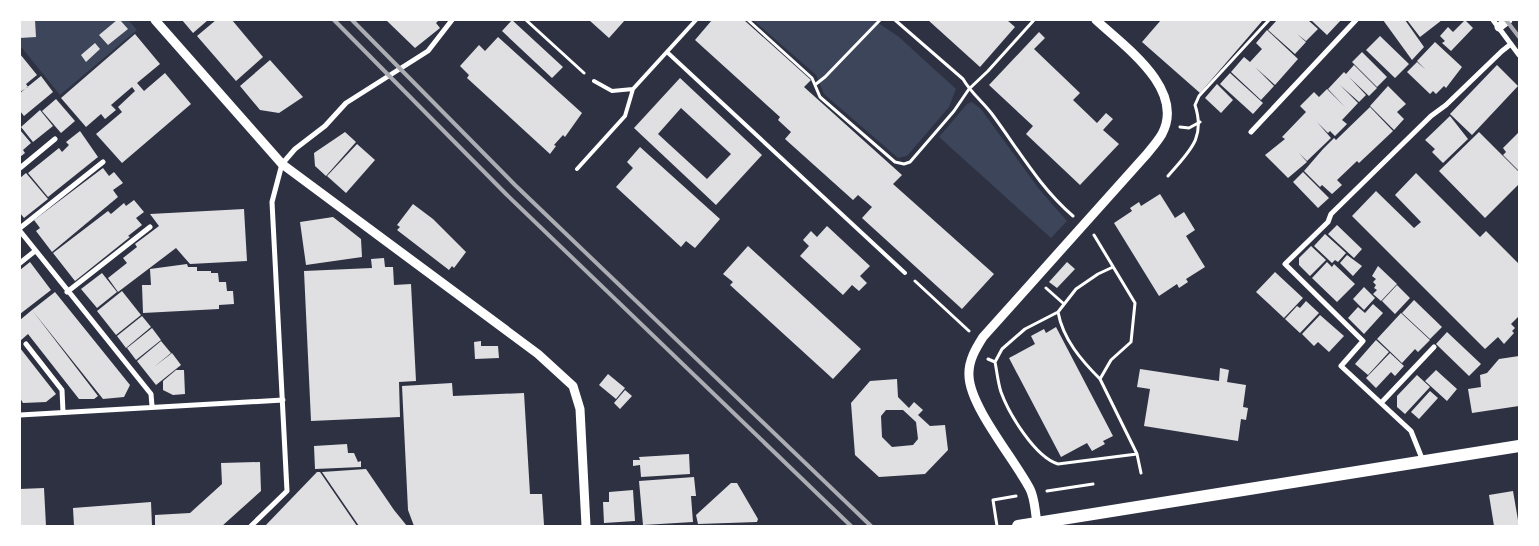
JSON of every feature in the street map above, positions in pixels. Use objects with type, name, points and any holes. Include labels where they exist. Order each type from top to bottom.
[{"type":"main road","points":[[1018,526],[1519,446]]},
{"type":"street","points":[[154,20],[282,164],[538,354],[573,386],[580,409],[586,526]]},
{"type":"street","points":[[252,526],[287,491],[272,202],[282,164],[295,149],[324,126],[346,103],[428,51],[452,20]]},
{"type":"street","points":[[1038,523],[1031,491],[994,434],[977,401],[969,376],[973,353],[980,342],[1146,156],[1163,133],[1168,106],[1161,87],[1148,68],[1096,20]]},
{"type":"street","points":[[1251,132],[1356,20]]},
{"type":"street","points":[[1508,20],[1496,24],[1519,55]]},
{"type":"street","points":[[1423,462],[1411,431],[1341,366],[1362,341],[1285,264],[1328,222],[1331,214],[1431,116],[1446,105],[1502,50],[1511,44]]},
{"type":"street","points":[[20,168],[55,139]]},
{"type":"street","points":[[103,162],[20,229],[35,251],[151,394],[152,406]]},
{"type":"street","points":[[68,292],[150,227]]},
{"type":"street","points":[[20,263],[35,251]]},
{"type":"street","points":[[26,344],[62,390],[63,412]]},
{"type":"street","points":[[1381,404],[1434,347]]},
{"type":"street","points":[[20,415],[283,400]]},
{"type":"lane","points":[[577,169],[625,116],[633,90],[696,20]]},
{"type":"lane","points":[[667,52],[905,272]]},
{"type":"lane","points":[[594,81],[612,91],[633,90]]},
{"type":"path","points":[[526,20],[594,81]]},
{"type":"path","points":[[748,20],[812,78],[820,97],[895,162],[904,164],[910,162],[954,111],[969,89],[1034,20]]},
{"type":"path","points":[[816,84],[880,20]]},
{"type":"path","points":[[1168,176],[1194,145],[1200,122],[1195,105],[1199,96],[1269,20]]},
{"type":"path","points":[[1180,127],[1189,128],[1200,122]]},
{"type":"path","points":[[1113,267],[1098,274],[1076,289],[1058,312],[1026,328],[1002,349],[995,362],[1001,392],[1017,423],[1050,462],[1058,464],[1137,454]]},
{"type":"path","points":[[905,272],[980,342]]},
{"type":"path","points":[[1036,278],[1064,304]]},
{"type":"path","points":[[1058,312],[1067,338],[1081,360],[1100,379]]},
{"type":"path","points":[[973,353],[995,362]]},
{"type":"path","points":[[1041,492],[1093,484]]},
{"type":"path","points":[[997,526],[993,500],[1023,495]]},
{"type":"shaded area","points":[[20,20],[128,20],[137,30],[60,95],[22,48],[20,49]]},
{"type":"shaded area","points":[[753,20],[874,20],[899,37],[956,89],[949,107],[907,156],[898,158],[824,94],[816,75]]},
{"type":"shaded area","points":[[972,102],[981,109],[1039,189],[1067,221],[1051,238],[939,137],[967,104]]},
{"type":"building","points":[[20,20],[35,20],[36,37],[20,38]]},
{"type":"building","points":[[117,20],[120,20],[128,29],[108,45],[99,35]]},
{"type":"building","points":[[182,20],[208,20],[193,33]]},
{"type":"building","points":[[216,20],[232,20],[263,57],[236,81],[197,36]]},
{"type":"building","points":[[386,20],[439,20],[436,23],[440,28],[415,48]]},
{"type":"building","points":[[512,20],[563,67],[552,78],[502,31]]},
{"type":"building","points":[[589,20],[625,20],[609,38]]},
{"type":"building","points":[[712,20],[744,20],[811,80],[804,87],[902,175],[893,184],[994,274],[962,309],[862,218],[872,207],[858,195],[853,200],[785,139],[791,132],[778,120],[780,117],[695,40]]},
{"type":"building","points":[[928,20],[1007,20],[1015,27],[980,67]]},
{"type":"building","points":[[1161,20],[1263,20],[1200,93],[1142,42]]},
{"type":"building","points":[[1277,20],[1308,20],[1318,29],[1306,41],[1297,34],[1306,42],[1295,54],[1268,30]]},
{"type":"building","points":[[1311,20],[1341,20],[1327,35]]},
{"type":"building","points":[[1383,20],[1405,20],[1424,47],[1412,60]]},
{"type":"building","points":[[1407,20],[1442,20],[1420,37]]},
{"type":"building","points":[[1465,20],[1473,28],[1451,51],[1442,43],[1445,41],[1440,36],[1448,27],[1453,32]]},
{"type":"building","points":[[1267,30],[1298,59],[1275,85],[1255,67],[1274,86],[1261,100],[1231,72],[1244,57],[1250,62],[1262,49],[1256,43]]},
{"type":"building","points":[[1039,32],[1045,38],[1034,49],[1080,93],[1073,100],[1097,123],[1106,113],[1113,119],[1103,130],[1119,144],[1080,185],[1026,134],[1033,126],[989,85]]},
{"type":"building","points":[[135,34],[160,64],[137,83],[144,91],[165,73],[191,104],[122,163],[96,134],[122,112],[118,107],[135,91],[132,87],[111,105],[116,110],[105,119],[101,114],[86,127],[61,98]]},
{"type":"building","points":[[1380,36],[1409,64],[1395,78],[1366,50]]},
{"type":"building","points":[[498,37],[582,113],[565,137],[563,135],[554,145],[556,146],[550,154],[467,78],[469,75],[460,66],[479,45],[485,51]]},
{"type":"building","points":[[1435,42],[1462,67],[1446,88],[1444,86],[1436,94],[1433,91],[1430,94],[1407,72],[1417,62],[1426,70],[1417,61]]},
{"type":"building","points":[[95,43],[100,49],[86,62],[81,55]]},
{"type":"building","points":[[1362,52],[1387,77],[1377,87],[1352,62]]},
{"type":"building","points":[[20,54],[37,75],[26,84],[28,87],[20,92]]},
{"type":"building","points":[[270,60],[303,97],[279,113],[260,110],[240,86]]},
{"type":"building","points":[[1354,65],[1377,88],[1369,96],[1349,77],[1366,95],[1359,102],[1340,85],[1358,103],[1342,120],[1347,124],[1335,136],[1330,131],[1328,133],[1317,122],[1331,138],[1307,161],[1299,153],[1307,162],[1288,178],[1265,155],[1285,139],[1282,137],[1306,112],[1300,106],[1314,92],[1319,97],[1327,89],[1345,107],[1328,89],[1344,72],[1346,74]]},
{"type":"building","points":[[1497,65],[1518,86],[1472,135],[1450,114]]},
{"type":"building","points":[[1230,73],[1263,103],[1253,114],[1220,84]]},
{"type":"building","points":[[41,76],[53,92],[24,116],[20,111],[20,93]]},
{"type":"building","points":[[680,78],[762,155],[716,205],[634,128]],"holes":[[[681,108],[731,154],[707,179],[658,134]]]},
{"type":"building","points":[[1217,84],[1233,100],[1221,113],[1205,98]]},
{"type":"building","points":[[1388,86],[1406,104],[1397,112],[1404,119],[1394,130],[1370,106]]},
{"type":"building","points":[[56,99],[75,121],[61,133],[42,111]]},
{"type":"building","points":[[1370,107],[1393,131],[1359,163],[1357,161],[1337,180],[1342,185],[1332,194],[1322,185],[1320,187],[1304,171],[1334,138],[1336,140]]},
{"type":"building","points":[[40,110],[53,126],[33,142],[21,127]]},
{"type":"building","points":[[1450,116],[1468,139],[1443,163],[1432,152],[1435,149],[1425,140]]},
{"type":"building","points":[[20,130],[31,143],[23,150],[25,153],[20,157]]},
{"type":"building","points":[[80,131],[98,157],[48,197],[28,173],[59,148],[62,152],[69,145],[66,142]]},
{"type":"building","points":[[345,132],[356,142],[326,176],[315,166],[314,153]]},
{"type":"building","points":[[1479,132],[1519,172],[1519,184],[1485,218],[1439,171]]},
{"type":"building","points":[[1519,132],[1519,171],[1503,155],[1506,152],[1503,148]]},
{"type":"building","points":[[357,144],[375,160],[346,193],[327,176]]},
{"type":"building","points":[[640,147],[720,219],[695,248],[686,241],[681,247],[616,187],[633,168],[627,162]]},
{"type":"building","points":[[103,168],[109,176],[114,172],[123,183],[113,190],[118,197],[52,252],[36,231],[40,228],[34,220]]},
{"type":"building","points":[[1303,172],[1329,198],[1318,208],[1293,182]]},
{"type":"building","points":[[26,173],[48,199],[24,218],[20,213],[20,178]]},
{"type":"building","points":[[1416,173],[1480,237],[1486,231],[1519,264],[1519,316],[1511,324],[1515,328],[1512,331],[1514,333],[1504,344],[1498,337],[1485,349],[1352,216],[1376,191],[1414,228],[1421,222],[1395,195]]},
{"type":"building","points":[[1160,194],[1175,218],[1184,212],[1195,230],[1186,236],[1205,267],[1186,279],[1188,282],[1179,288],[1177,284],[1159,296],[1114,223],[1132,211],[1130,208],[1139,202],[1141,206]]},
{"type":"building","points":[[134,200],[144,212],[136,218],[142,225],[128,236],[130,237],[75,281],[53,253],[108,211],[111,214],[124,203],[126,206]]},
{"type":"building","points":[[413,204],[433,219],[466,252],[454,268],[452,266],[449,270],[397,230],[400,227],[397,225]]},
{"type":"building","points":[[244,209],[247,261],[190,264],[176,248],[118,292],[108,278],[127,263],[123,258],[137,247],[135,244],[159,226],[150,214]]},
{"type":"building","points":[[333,217],[361,239],[362,257],[306,265],[300,222]]},
{"type":"building","points":[[1337,225],[1362,249],[1354,258],[1328,234]]},
{"type":"building","points":[[827,226],[870,266],[860,276],[867,283],[859,291],[852,285],[843,295],[800,256],[809,246],[803,240],[811,231],[817,237]]},
{"type":"building","points":[[1325,234],[1346,253],[1338,262],[1335,260],[1332,263],[1314,246]]},
{"type":"building","points":[[748,246],[861,349],[833,379],[730,285],[733,282],[723,274]]},
{"type":"building","points":[[1311,246],[1326,260],[1310,276],[1299,265],[1299,258]]},
{"type":"building","points":[[1347,255],[1362,266],[1353,276],[1340,263]]},
{"type":"building","points":[[384,258],[385,267],[393,267],[394,285],[411,284],[416,381],[399,382],[400,417],[311,421],[304,271],[372,268],[371,259]]},
{"type":"building","points":[[30,262],[51,290],[20,314],[20,270]]},
{"type":"building","points":[[1067,262],[1075,269],[1057,288],[1049,282]]},
{"type":"building","points":[[1327,262],[1332,267],[1334,264],[1355,284],[1337,302],[1312,278]]},
{"type":"building","points":[[187,264],[188,267],[197,267],[197,271],[218,273],[219,282],[226,282],[227,291],[233,291],[234,304],[219,305],[219,309],[143,313],[142,285],[151,285],[150,269]]},
{"type":"building","points":[[1378,266],[1397,284],[1381,301],[1373,294],[1377,290],[1374,288],[1376,285],[1373,282],[1376,279],[1372,276]]},
{"type":"building","points":[[1275,272],[1303,298],[1284,318],[1256,292]]},
{"type":"building","points":[[102,273],[117,292],[97,308],[81,289]]},
{"type":"building","points":[[1397,285],[1410,298],[1395,314],[1382,301]]},
{"type":"building","points":[[1364,287],[1375,298],[1364,310],[1353,299]]},
{"type":"building","points":[[122,291],[141,315],[116,335],[97,311]]},
{"type":"building","points":[[55,292],[130,385],[124,397],[103,399],[32,310]]},
{"type":"building","points":[[1414,300],[1442,327],[1430,339],[1402,313]]},
{"type":"building","points":[[1306,301],[1319,313],[1300,333],[1285,319],[1297,306],[1300,308]]},
{"type":"building","points":[[1373,304],[1383,313],[1364,334],[1348,318],[1358,307],[1365,313]]},
{"type":"building","points":[[32,310],[98,396],[94,399],[79,399],[28,334],[20,341],[20,320]]},
{"type":"building","points":[[1401,313],[1430,340],[1418,352],[1415,349],[1402,363],[1377,339]]},
{"type":"building","points":[[1320,315],[1344,336],[1329,352],[1318,342],[1314,346],[1302,334]]},
{"type":"building","points":[[142,316],[151,327],[126,348],[117,336]]},
{"type":"building","points":[[1056,327],[1113,436],[1103,441],[1105,444],[1092,451],[1087,443],[1061,457],[1009,358],[1035,344],[1031,336],[1044,329],[1046,333]]},
{"type":"building","points":[[152,328],[161,340],[136,360],[127,348]]},
{"type":"building","points":[[1447,332],[1481,364],[1469,376],[1436,344]]},
{"type":"building","points":[[1376,340],[1389,352],[1368,375],[1355,364]]},
{"type":"building","points":[[161,341],[171,353],[154,367],[172,353],[181,365],[156,385],[137,361]]},
{"type":"building","points":[[481,341],[481,346],[498,346],[499,358],[475,359],[474,342]]},
{"type":"building","points":[[20,348],[56,394],[46,402],[23,403],[20,398]]},
{"type":"building","points":[[1390,353],[1404,366],[1395,376],[1391,372],[1376,388],[1366,378]]},
{"type":"building","points":[[1519,356],[1519,406],[1472,413],[1468,389],[1481,387],[1480,375],[1487,373],[1499,359]]},
{"type":"building","points":[[1220,368],[1229,370],[1227,382],[1246,385],[1243,407],[1248,408],[1246,420],[1241,419],[1238,441],[1144,426],[1150,389],[1137,387],[1140,369],[1219,381]]},
{"type":"building","points":[[176,370],[184,370],[185,394],[173,395],[163,390],[163,381]]},
{"type":"building","points":[[1436,370],[1457,389],[1447,401],[1425,381]]},
{"type":"building","points":[[608,374],[625,388],[616,399],[599,385]]},
{"type":"building","points":[[1417,375],[1430,387],[1405,414],[1397,407],[1397,396]]},
{"type":"building","points":[[897,379],[898,397],[909,408],[914,402],[923,410],[918,415],[930,426],[945,425],[948,450],[925,474],[879,477],[855,455],[851,403],[870,381]],"holes":[[[886,410],[903,410],[916,422],[918,439],[913,445],[892,447],[882,437],[881,416]]]},
{"type":"building","points":[[452,383],[453,396],[524,393],[530,494],[542,494],[544,525],[414,526],[408,510],[402,386]]},
{"type":"building","points":[[625,390],[632,396],[620,409],[614,403]]},
{"type":"building","points":[[1430,391],[1438,398],[1419,419],[1411,412]]},
{"type":"building","points":[[347,444],[348,453],[354,453],[358,462],[361,461],[361,467],[315,469],[314,446]]},
{"type":"building","points":[[689,454],[690,474],[641,477],[640,465],[633,466],[633,460],[640,460],[639,457]]},
{"type":"building","points":[[260,462],[261,491],[222,526],[155,526],[155,515],[190,513],[222,484],[221,463]]},
{"type":"building","points":[[366,469],[407,526],[359,526],[322,472]]},
{"type":"building","points":[[317,472],[320,472],[357,526],[265,526]]},
{"type":"building","points":[[694,477],[696,496],[691,496],[693,522],[643,525],[639,481]]},
{"type":"building","points":[[731,483],[737,483],[758,519],[757,522],[698,524],[696,515]]},
{"type":"building","points":[[44,488],[46,526],[20,526],[20,489]]},
{"type":"building","points":[[633,490],[635,521],[604,523],[603,502],[609,502],[609,492]]},
{"type":"building","points":[[1513,491],[1519,526],[1494,526],[1489,495]]},
{"type":"building","points":[[151,502],[152,526],[74,526],[73,508]]},
{"type":"railway","points":[[334,20],[506,194],[851,526]]},
{"type":"railway","points":[[352,20],[515,185],[871,526]]},
{"type":"railway","points":[[1506,20],[1519,37]]}]
